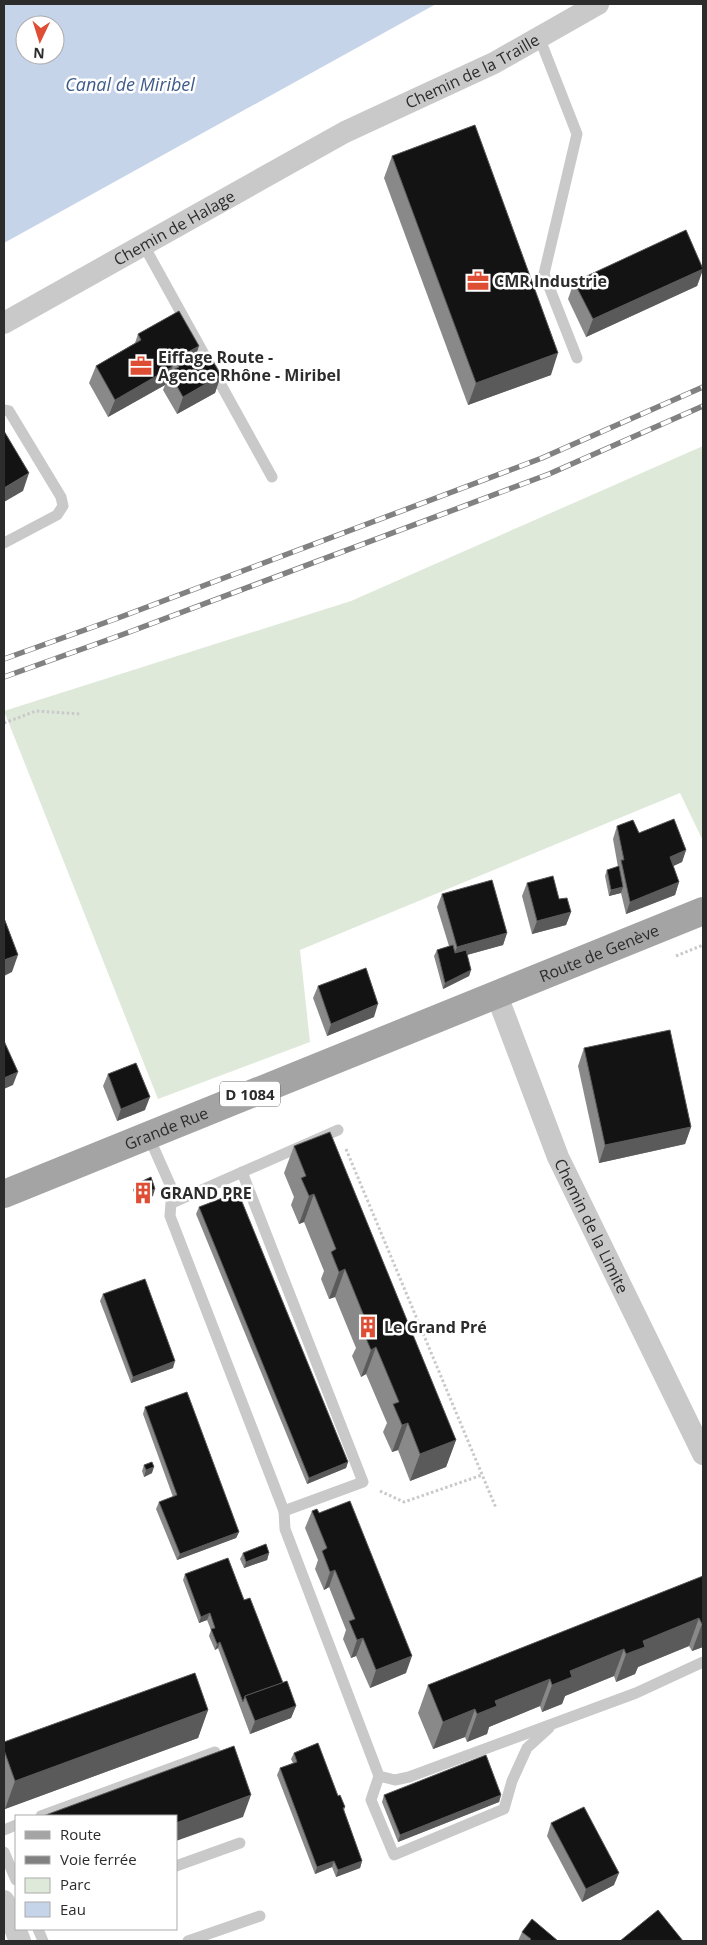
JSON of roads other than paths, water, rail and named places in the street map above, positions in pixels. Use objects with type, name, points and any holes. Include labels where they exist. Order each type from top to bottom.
[{"type":"main road","name":"Route de Genève","points":[[496,994],[703,911]]},
{"type":"main road","name":"Grande Rue","points":[[4,1194],[496,994]]},
{"type":"street","name":"Chemin de la Traille","points":[[346,132],[494,63],[598,4]]},
{"type":"street","name":"Chemin de Halage","points":[[4,323],[346,132]]},
{"type":"street","name":"Chemin de la Limite","points":[[496,994],[558,1156],[703,1454]]},
{"type":"street","points":[[4,1902],[15,1929]]},
{"type":"lane","points":[[539,37],[577,134],[544,274],[577,358]]},
{"type":"lane","points":[[143,244],[272,477]]},
{"type":"lane","points":[[4,410],[9,411],[61,497],[63,506],[57,515],[4,543]]},
{"type":"lane","points":[[172,1203],[338,1130]]},
{"type":"lane","points":[[148,1135],[172,1190],[170,1216],[284,1511],[285,1529],[379,1776],[371,1800],[394,1855],[504,1809],[512,1781],[527,1748],[554,1724]]},
{"type":"lane","points":[[242,1172],[364,1482],[284,1511]]},
{"type":"lane","points":[[379,1776],[395,1780],[409,1777],[636,1693],[703,1662]]},
{"type":"lane","points":[[44,1815],[214,1752]]},
{"type":"lane","points":[[178,1865],[240,1843]]},
{"type":"lane","points":[[4,1852],[15,1878]]},
{"type":"lane","points":[[188,1941],[260,1916]]},
{"type":"water","name":"Canal de Miribel","points":[[4,4],[436,4],[4,243]]},
{"type":"railway","points":[[4,659],[542,458],[703,387]]},
{"type":"railway","points":[[4,677],[124,634],[549,474],[703,406]]},
{"type":"place","name":"CMR Industrie","points":[[478,281]]},
{"type":"place","name":"Eiffage Route - Agence Rhône - Miribel","points":[[141,366]]},
{"type":"place","name":"GRAND PRE","points":[[143,1193]]},
{"type":"place","name":"Le Grand Pré","points":[[368,1327]]}]
